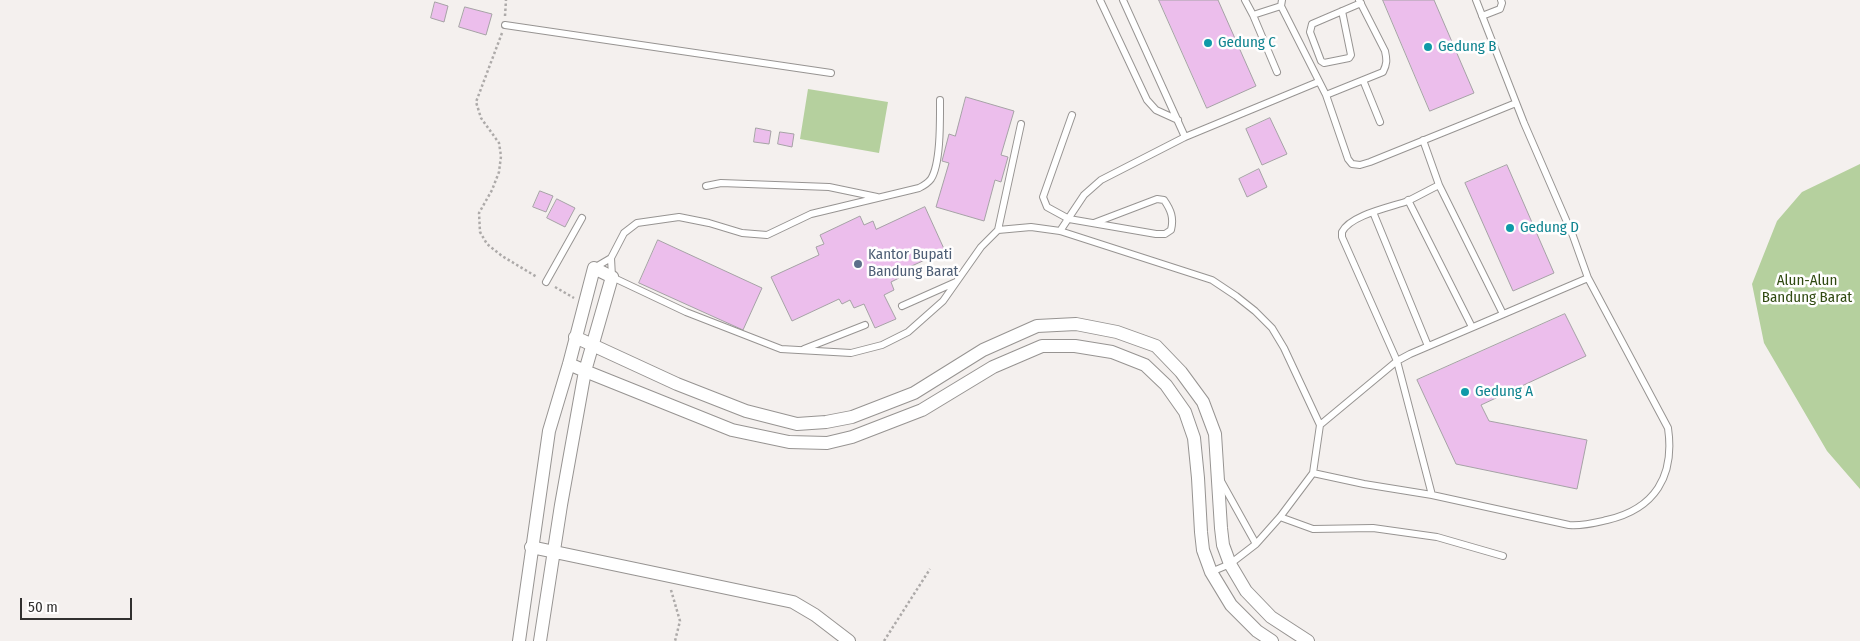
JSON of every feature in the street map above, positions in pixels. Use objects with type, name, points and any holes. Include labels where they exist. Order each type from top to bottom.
[{"type":"street","points":[[519,641],[548,431],[569,364],[594,268],[612,276],[586,371],[540,641]]},
{"type":"street","points":[[575,337],[677,384],[728,404],[746,411],[797,424],[826,422],[852,417],[914,393],[983,350],[1037,326],[1076,324],[1117,332],[1156,346],[1181,372],[1203,402],[1215,434],[1223,545],[1230,564],[1246,591],[1271,617],[1308,641]]},
{"type":"street","points":[[569,364],[732,430],[789,442],[827,443],[852,437],[922,410],[993,367],[1042,346],[1075,346],[1112,352],[1145,365],[1166,385],[1185,412],[1194,438],[1203,550],[1211,572],[1231,605],[1257,631],[1272,641]]},
{"type":"street","points":[[531,547],[793,602],[815,615],[849,641]]},
{"type":"lane","points":[[1100,0],[1147,100],[1156,110],[1178,120]]},
{"type":"lane","points":[[1123,0],[1185,137]]},
{"type":"lane","points":[[1245,0],[1278,72]]},
{"type":"lane","points":[[1313,473],[1582,526],[1618,517],[1635,510],[1650,499],[1666,472],[1670,450],[1668,428],[1588,278],[1573,236],[1516,103],[1476,0]]},
{"type":"lane","points":[[1482,16],[1500,9],[1502,3],[1500,0]]},
{"type":"lane","points":[[1326,95],[1383,72],[1388,60],[1386,51],[1360,1],[1312,24],[1310,28],[1321,61],[1324,63],[1350,58],[1342,11]]},
{"type":"lane","points":[[1253,14],[1282,3],[1318,82],[1326,95],[1348,160],[1352,164],[1365,164],[1516,103]]},
{"type":"lane","points":[[505,25],[831,73]]},
{"type":"lane","points":[[1363,80],[1380,122]]},
{"type":"lane","points":[[1060,231],[1084,195],[1091,187],[1102,180],[1185,137],[1318,82]]},
{"type":"lane","points":[[940,100],[935,170],[930,181],[919,188],[811,214],[767,235],[742,233],[709,223],[679,218],[637,223],[624,233],[611,258],[612,276],[686,312],[781,349],[851,353],[882,345],[908,332],[944,302],[981,247],[998,230],[1021,124]]},
{"type":"lane","points":[[1072,115],[1043,197],[1047,207],[1068,219],[1156,234],[1165,234],[1172,230],[1174,222],[1164,200],[1158,199],[1094,223]]},
{"type":"lane","points":[[1423,140],[1439,185],[1503,314]]},
{"type":"lane","points":[[706,186],[721,183],[829,187],[881,197]]},
{"type":"lane","points":[[1432,495],[1397,361],[1342,237],[1344,228],[1373,212],[1408,200],[1439,185]]},
{"type":"lane","points":[[1408,200],[1472,327]]},
{"type":"lane","points":[[1373,212],[1428,346]]},
{"type":"lane","points":[[546,282],[582,218]]},
{"type":"lane","points":[[998,230],[1031,227],[1060,231],[1212,280],[1236,296],[1272,328],[1284,348],[1320,425],[1313,473],[1280,517],[1256,544],[1230,564],[1211,572]]},
{"type":"lane","points":[[594,268],[611,258]]},
{"type":"lane","points":[[1320,425],[1397,361],[1588,278]]},
{"type":"lane","points":[[902,306],[957,282]]},
{"type":"lane","points":[[802,350],[865,325]]},
{"type":"lane","points":[[1218,479],[1222,481],[1256,544]]},
{"type":"lane","points":[[1280,517],[1314,529],[1373,528],[1437,537],[1503,556]]},
{"type":"path","points":[[506,0],[505,25],[476,102],[481,118],[499,143],[501,156],[499,172],[492,190],[479,213],[480,232],[487,244],[502,256],[584,304]]},
{"type":"path","points":[[884,641],[930,569]]},
{"type":"path","points":[[668,576],[680,621],[675,641]]},
{"type":"green space","points":[[808,89],[888,102],[879,153],[800,139]]},
{"type":"green space","name":"Alun-Alun Bandung Barat","points":[[1860,164],[1860,489],[1827,451],[1764,343],[1752,284],[1777,221],[1802,192]]},
{"type":"building","name":"Gedung C","points":[[1159,0],[1218,0],[1256,86],[1207,108]]},
{"type":"building","name":"Gedung B","points":[[1383,0],[1434,0],[1474,93],[1430,111]]},
{"type":"building","points":[[435,2],[448,6],[444,22],[431,18]]},
{"type":"building","points":[[465,7],[492,14],[486,35],[459,27]]},
{"type":"building","points":[[966,97],[1014,111],[1001,155],[1008,157],[1001,182],[995,180],[984,221],[936,207],[949,163],[942,161],[949,134],[955,136]]},
{"type":"building","points":[[1270,118],[1287,154],[1262,165],[1246,129]]},
{"type":"building","points":[[756,128],[771,131],[769,144],[754,142]]},
{"type":"building","points":[[780,132],[794,134],[792,147],[778,144]]},
{"type":"building","name":"Gedung D","points":[[1507,165],[1554,273],[1513,291],[1465,183]]},
{"type":"building","points":[[1259,169],[1267,187],[1247,197],[1239,179]]},
{"type":"building","points":[[540,191],[553,196],[546,212],[533,207]]},
{"type":"building","points":[[557,199],[575,208],[565,227],[547,218]]},
{"type":"building","name":"Kantor Bupati Bandung Barat","points":[[925,207],[945,251],[896,273],[899,278],[891,282],[894,290],[884,295],[896,319],[875,328],[864,304],[854,308],[850,300],[842,304],[839,299],[792,321],[771,277],[819,255],[816,247],[824,244],[820,235],[860,216],[864,225],[873,221],[876,229]]},
{"type":"building","points":[[658,240],[762,288],[743,330],[639,283]]},
{"type":"building","name":"Gedung A","points":[[1565,314],[1586,356],[1481,405],[1489,421],[1587,440],[1577,489],[1456,464],[1417,380]]},
{"type":"place","name":"Gedung C","points":[[1208,43]]},
{"type":"place","name":"Gedung B","points":[[1428,47]]},
{"type":"place","name":"Gedung D","points":[[1510,228]]},
{"type":"place","name":"Kantor Bupati Bandung Barat","points":[[858,264]]},
{"type":"place","name":"Gedung A","points":[[1465,392]]}]
